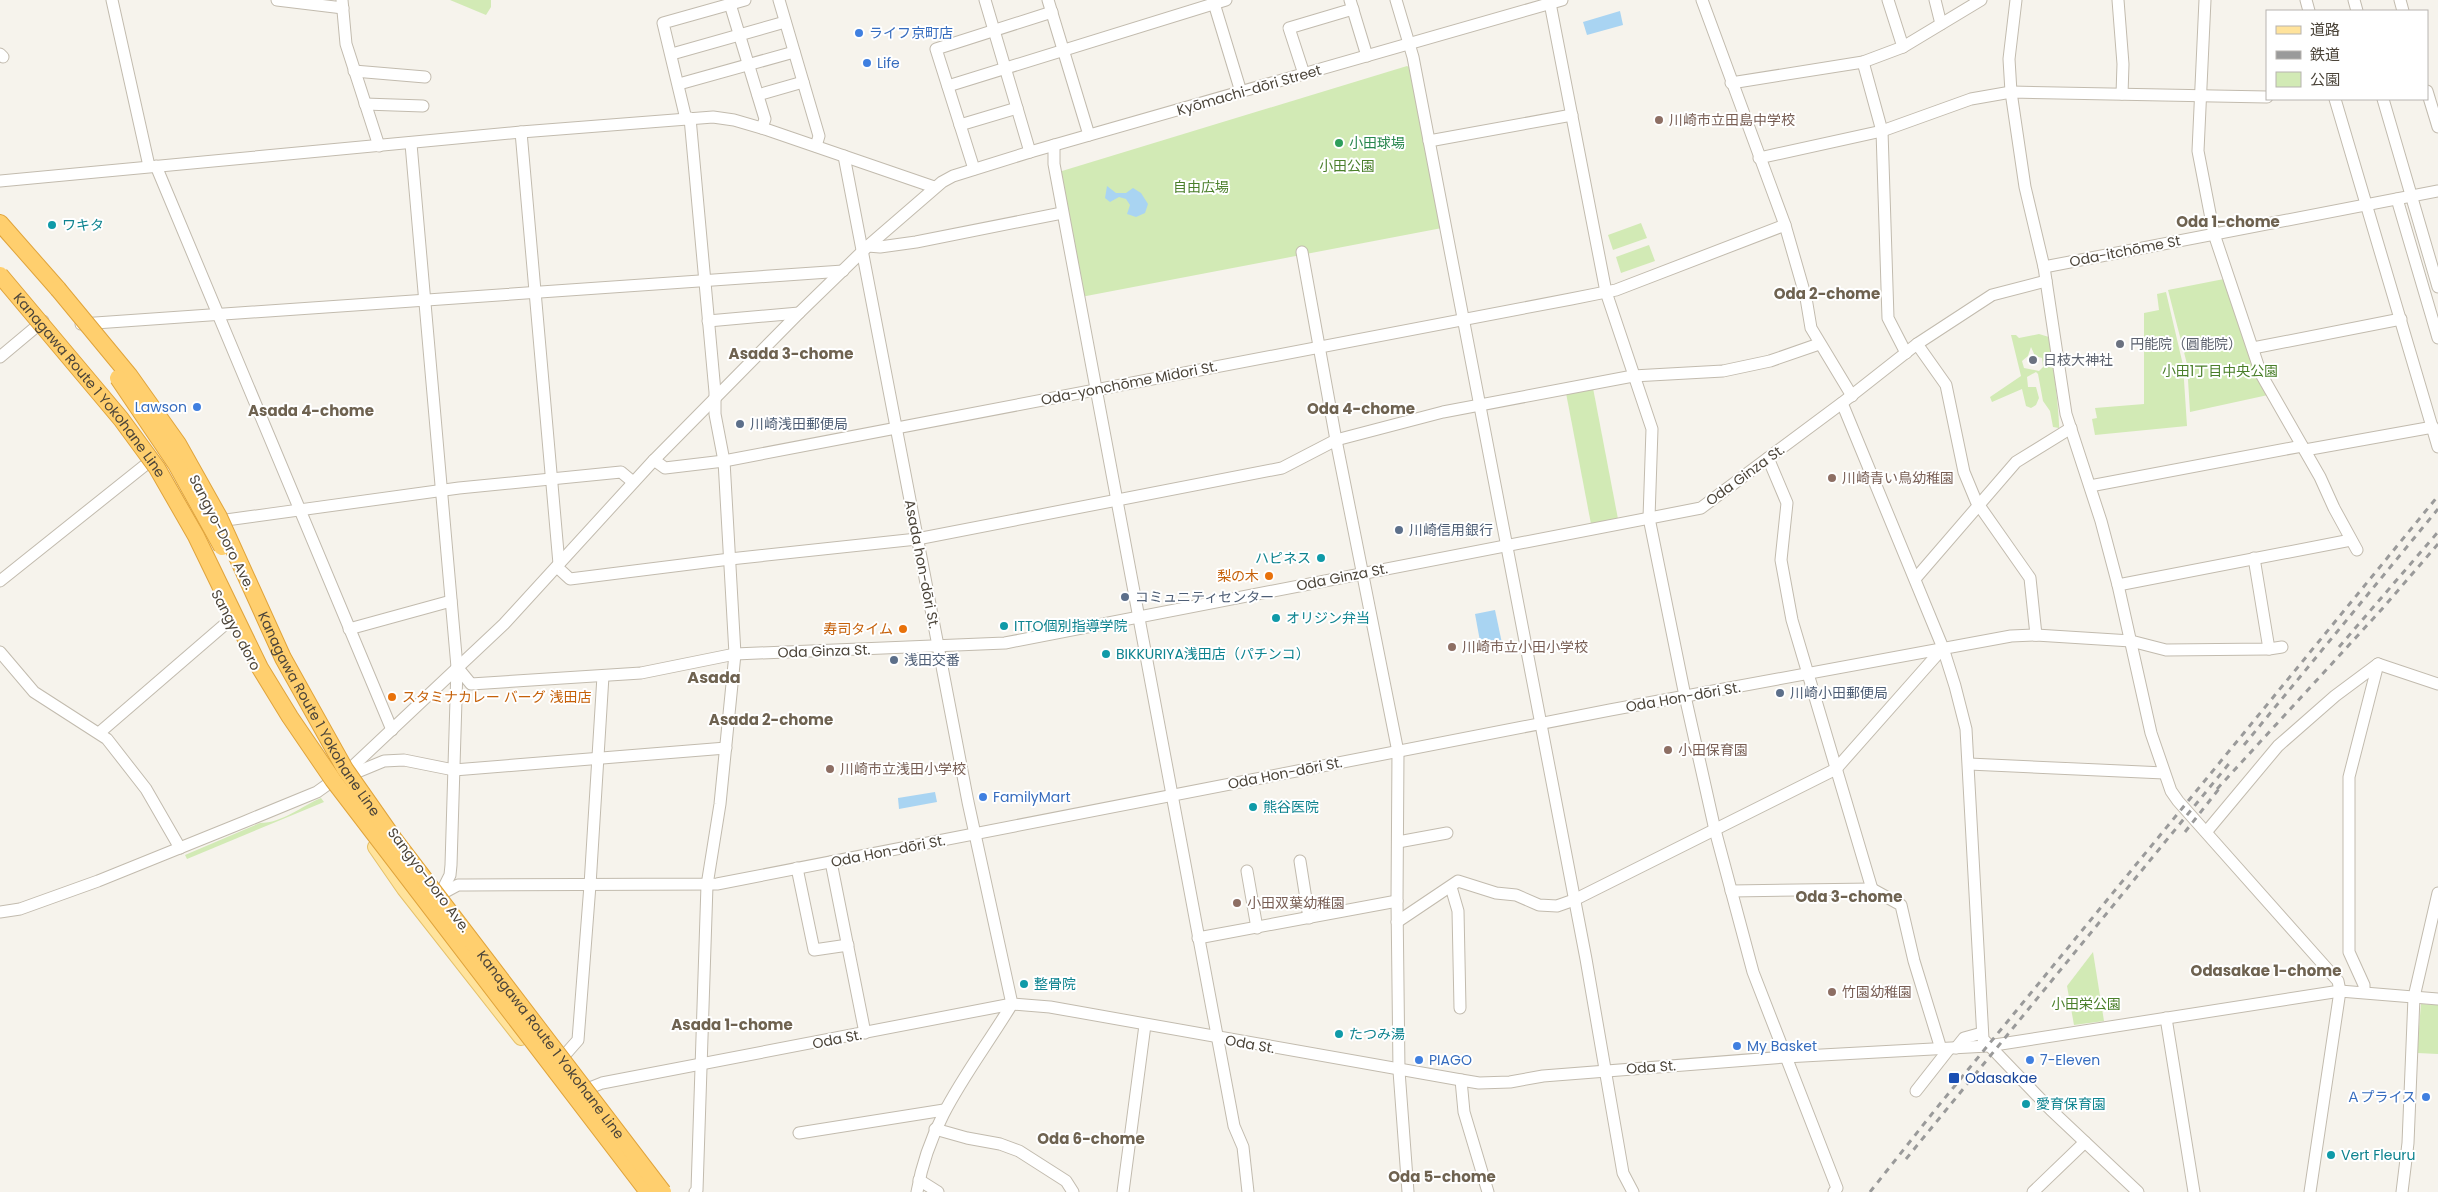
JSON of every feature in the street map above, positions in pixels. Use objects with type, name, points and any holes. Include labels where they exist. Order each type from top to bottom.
[{"type":"highway","name":"Kanagawa Route 1 Yokohane Line","points":[[0,223],[129,375],[178,444],[219,517],[288,666],[345,769],[394,839],[664,1192]]},
{"type":"highway","name":"Kanagawa Route 1 Yokohane Line","points":[[0,275],[140,444],[196,536],[260,668],[290,717],[333,780],[648,1192]]},
{"type":"highway","points":[[58,290],[160,438],[294,681],[330,732]]},
{"type":"highway","points":[[140,444],[194,521],[309,749]]},
{"type":"main road","name":"Sangyo-Doro Ave.","points":[[0,230],[156,417],[188,466],[286,656],[330,732],[396,838],[664,1192]]},
{"type":"main road","points":[[0,269],[79,365],[149,462]]},
{"type":"main road","name":"Sangyo doro","points":[[149,462],[258,672],[309,749]]},
{"type":"main road","name":"Sangyo-Doro Ave.","points":[[309,749],[419,908],[641,1192]]},
{"type":"street","points":[[112,0],[152,166],[218,315],[392,730]]},
{"type":"street","points":[[277,0],[342,4],[346,44],[379,146]]},
{"type":"street","points":[[697,1191],[707,885],[720,804],[735,654],[724,461],[715,414],[688,119],[663,23],[744,0]]},
{"type":"street","points":[[779,0],[819,136],[816,146]]},
{"type":"street","points":[[985,0],[1030,152]]},
{"type":"street","points":[[1048,0],[1089,135]]},
{"type":"street","points":[[948,86],[1213,2],[1226,0]]},
{"type":"street","points":[[1396,0],[1410,44],[1542,723],[1624,1173],[1633,1192]]},
{"type":"street","points":[[1702,0],[1731,83],[1785,225],[1806,298],[1811,328],[1852,396]]},
{"type":"street","points":[[1888,0],[1903,47]]},
{"type":"street","points":[[1935,0],[1942,24]]},
{"type":"street","points":[[1731,83],[1863,62],[1903,47],[1981,0]]},
{"type":"street","points":[[2016,0],[2010,59],[2011,92],[2025,187],[2044,267],[2063,398],[2118,585],[2151,732],[2164,773],[2171,791],[2178,801],[2207,831],[2338,980],[2340,991],[2310,1192]]},
{"type":"street","points":[[2118,0],[2123,64],[2122,94]]},
{"type":"street","points":[[2118,585],[2254,558],[2354,545],[2303,448],[2261,374],[2214,234],[2198,151],[2205,0]]},
{"type":"street","points":[[1213,2],[1241,92]]},
{"type":"street","points":[[1548,2],[1606,292],[1652,429],[1649,518],[1685,696],[1715,830],[1752,970],[1837,1188],[1834,1192]]},
{"type":"street","name":"Kyōmachi-dōri Street","points":[[353,770],[457,667],[504,624],[633,482],[799,313],[864,249],[934,187],[953,176],[1030,152],[1410,44],[1522,6],[1548,2]]},
{"type":"street","points":[[730,4],[765,118],[762,128]]},
{"type":"street","points":[[1304,74],[1289,28],[1352,4],[1367,56]]},
{"type":"street","points":[[974,169],[936,49],[1052,12]]},
{"type":"street","points":[[672,54],[784,22]]},
{"type":"street","points":[[679,84],[794,52]]},
{"type":"street","points":[[1863,62],[1882,131],[1888,318],[1906,353]]},
{"type":"street","points":[[354,71],[425,77]]},
{"type":"street","points":[[758,96],[802,82]]},
{"type":"street","points":[[1759,158],[1882,131],[1972,100],[2011,92],[2266,97]]},
{"type":"street","points":[[2430,96],[2438,127]]},
{"type":"street","points":[[2090,486],[2303,448],[2436,436],[2419,392],[2400,319],[2335,100]]},
{"type":"street","points":[[2382,100],[2433,257],[2438,287]]},
{"type":"street","points":[[366,104],[423,106]]},
{"type":"street","points":[[960,125],[1017,108]]},
{"type":"street","points":[[1429,141],[1572,115]]},
{"type":"street","points":[[0,181],[411,144],[521,132],[713,117],[762,128],[934,187]]},
{"type":"street","points":[[521,132],[558,566],[570,579],[730,559],[917,539],[1282,468],[1336,440],[1479,405],[1633,376],[1723,371],[1770,361],[1820,344]]},
{"type":"street","points":[[411,144],[457,667],[451,864],[450,875],[440,895]]},
{"type":"street","points":[[1054,145],[1054,164],[1062,213],[1173,794],[1216,1038],[1234,1126],[1243,1147],[1248,1192]]},
{"type":"street","name":"Asada hon-dōri St.","points":[[844,156],[864,249],[895,429],[938,647],[975,833],[1012,1004]]},
{"type":"street","name":"Oda-itchōme St","points":[[2044,267],[2438,191]]},
{"type":"street","points":[[2397,199],[2438,338]]},
{"type":"street","points":[[864,249],[916,242],[1062,213]]},
{"type":"street","name":"Oda-yonchōme Midori St.","points":[[654,460],[665,468],[724,461],[1606,292],[1785,225]]},
{"type":"street","points":[[1302,252],[1336,440],[1398,752],[1397,922],[1399,1071],[1408,1192]]},
{"type":"street","points":[[80,324],[842,271]]},
{"type":"street","name":"Oda Ginza St.","points":[[457,667],[471,684],[642,673],[735,654],[1005,643],[1701,508],[1852,396],[1916,344],[1992,295],[2046,281]]},
{"type":"street","points":[[708,322],[799,313]]},
{"type":"street","points":[[2252,348],[2400,319]]},
{"type":"street","points":[[0,357],[43,321]]},
{"type":"street","points":[[1916,344],[1946,385],[1964,472],[1979,506],[2030,578],[2036,635]]},
{"type":"street","points":[[1842,403],[1943,648],[1956,686],[1966,728],[1982,1033],[1988,1046],[2138,1192]]},
{"type":"street","points":[[1915,579],[2016,462],[2071,428]]},
{"type":"street","points":[[1768,458],[1787,503],[1782,568],[1792,620],[1872,888]]},
{"type":"street","points":[[0,581],[149,462]]},
{"type":"street","points":[[218,522],[442,491],[621,472],[633,482]]},
{"type":"street","points":[[2254,558],[2269,649]]},
{"type":"street","points":[[349,629],[451,601]]},
{"type":"street","points":[[99,733],[230,620]]},
{"type":"street","name":"Oda Hon-dōri St.","points":[[419,908],[458,886],[466,885],[707,885],[1542,723],[2011,636],[2036,635],[2131,642],[2166,650],[2269,649],[2282,647]]},
{"type":"street","points":[[1397,922],[1458,881],[1496,892],[1516,895],[1539,906],[1557,906],[1574,900],[1715,830],[1836,769],[1943,648]]},
{"type":"street","points":[[0,652],[34,692],[107,739],[146,788],[180,848]]},
{"type":"street","points":[[2207,831],[2278,746],[2334,696],[2378,664]]},
{"type":"street","points":[[2378,664],[2438,684]]},
{"type":"street","points":[[2364,992],[2364,986],[2349,952],[2349,783],[2378,664]]},
{"type":"street","points":[[563,1057],[578,1040],[599,759],[603,676]]},
{"type":"street","points":[[0,912],[20,909],[180,848],[317,792],[353,770],[384,761],[404,760],[454,770],[726,748]]},
{"type":"street","points":[[1969,764],[2164,773]]},
{"type":"street","points":[[1398,842],[1447,833]]},
{"type":"street","points":[[1300,861],[1309,918]]},
{"type":"street","points":[[831,862],[865,1034]]},
{"type":"street","points":[[797,868],[814,950],[848,945]]},
{"type":"street","points":[[1247,871],[1257,928]]},
{"type":"street","points":[[1451,887],[1458,911],[1460,1008]]},
{"type":"street","points":[[1731,891],[1872,888],[1901,905],[1914,961],[1949,1049]]},
{"type":"street","points":[[2402,1192],[2408,1143],[2414,997],[2438,893]]},
{"type":"street","points":[[1198,938],[1397,901]]},
{"type":"street","name":"Oda St.","points":[[587,1089],[602,1083],[701,1066],[1012,1004],[1050,1007],[1399,1071],[1479,1083],[1510,1082],[1540,1076],[1785,1056],[1921,1051],[1988,1046],[2340,991],[2438,999]]},
{"type":"street","points":[[916,1192],[935,1128],[944,1110],[1012,1004]]},
{"type":"street","points":[[2166,1018],[2194,1192]]},
{"type":"street","points":[[1123,1192],[1145,1025]]},
{"type":"street","points":[[1916,1091],[1949,1049],[1964,1038],[1982,1033]]},
{"type":"street","points":[[1461,1080],[1464,1112],[1488,1192]]},
{"type":"street","points":[[799,1133],[944,1110]]},
{"type":"street","points":[[935,1128],[967,1138],[1000,1144],[1019,1151],[1066,1181],[1073,1192]]},
{"type":"street","points":[[2032,1192],[2060,1168],[2085,1142]]},
{"type":"street","points":[[919,1180],[938,1192]]},
{"type":"green space","points":[[450,0],[491,0],[491,7],[486,15]]},
{"type":"green space","name":"小田公園","points":[[1407,66],[1412,69],[1442,228],[1081,297],[1059,175],[1062,171]]},
{"type":"green space","points":[[1641,223],[1647,238],[1613,250],[1608,235]]},
{"type":"green space","points":[[1649,245],[1655,261],[1621,273],[1616,257]]},
{"type":"green space","name":"小田1丁目中央公園","points":[[2224,279],[2268,395],[2190,412],[2187,364],[2168,290]]},
{"type":"green space","points":[[2166,292],[2183,365],[2187,426],[2095,435],[2092,419],[2097,418],[2095,408],[2144,404],[2144,313],[2159,310],[2157,294]]},
{"type":"green space","points":[[2039,334],[2049,337],[2053,357],[2045,359],[2043,362],[2044,366],[2053,368],[2059,428],[2053,427],[2050,411],[2043,401],[2036,372],[2027,377],[2028,387],[2036,387],[2039,398],[2036,405],[2031,408],[2026,406],[2022,389],[1992,402],[1990,397],[2021,376],[2011,335],[2016,335],[2019,338]],"holes":[[[2031,347],[2035,356],[2042,358],[2043,367],[2039,371],[2024,368],[2022,361],[2028,356]]]},
{"type":"green space","points":[[1593,388],[1618,519],[1591,524],[1566,393]]},
{"type":"green space","points":[[321,798],[324,802],[187,859],[185,855],[260,823],[284,817]]},
{"type":"green space","name":"小田栄公園","points":[[2093,952],[2104,1021],[2074,1025],[2067,986]]},
{"type":"green space","points":[[2421,1004],[2438,1005],[2438,1054],[2417,1053]]},
{"type":"water","points":[[1620,11],[1623,25],[1587,35],[1583,22]]},
{"type":"water","points":[[1107,186],[1116,193],[1126,193],[1133,188],[1141,193],[1148,204],[1145,213],[1136,217],[1127,214],[1130,205],[1126,199],[1119,197],[1110,202],[1105,198]]},
{"type":"water","points":[[1495,610],[1503,648],[1482,652],[1475,614]]},
{"type":"water","points":[[935,792],[937,802],[899,809],[898,798]]},
{"type":"railway","points":[[1870,1192],[2438,496]]},
{"type":"railway","points":[[2244,745],[2438,509]]},
{"type":"railway","points":[[2339,647],[2438,532]]},
{"type":"railway","points":[[2217,789],[2382,609],[2438,544]]},
{"type":"railway","points":[[1906,1159],[2232,760]]},
{"type":"railway","points":[[2185,832],[2222,785]]},
{"type":"place","name":"ライフ京町店","points":[[859,33]]},
{"type":"place","name":"Life","points":[[867,63]]},
{"type":"place","name":"川崎市立田島中学校","points":[[1659,120]]},
{"type":"place","name":"小田球場","points":[[1339,143]]},
{"type":"place","name":"ワキタ","points":[[52,225]]},
{"type":"place","name":"円能院（圓能院）","points":[[2120,344]]},
{"type":"place","name":"日枝大神社","points":[[2033,360]]},
{"type":"place","name":"Lawson","points":[[197,407]]},
{"type":"place","name":"川崎浅田郵便局","points":[[740,424]]},
{"type":"place","name":"川崎青い鳥幼稚園","points":[[1832,478]]},
{"type":"place","name":"川崎信用銀行","points":[[1399,530]]},
{"type":"place","name":"ハピネス","points":[[1321,558]]},
{"type":"place","name":"梨の木","points":[[1269,576]]},
{"type":"place","name":"コミュニティセンター","points":[[1125,597]]},
{"type":"place","name":"オリジン弁当","points":[[1276,618]]},
{"type":"place","name":"ITTO個別指導学院","points":[[1004,626]]},
{"type":"place","name":"寿司タイム","points":[[903,629]]},
{"type":"place","name":"川崎市立小田小学校","points":[[1452,647]]},
{"type":"place","name":"BIKKURIYA浅田店（パチンコ）","points":[[1106,654]]},
{"type":"place","name":"浅田交番","points":[[894,660]]},
{"type":"place","name":"川崎小田郵便局","points":[[1780,693]]},
{"type":"place","name":"スタミナカレー バーグ 浅田店","points":[[392,697]]},
{"type":"place","name":"小田保育園","points":[[1668,750]]},
{"type":"place","name":"川崎市立浅田小学校","points":[[830,769]]},
{"type":"place","name":"FamilyMart","points":[[983,797]]},
{"type":"place","name":"熊谷医院","points":[[1253,807]]},
{"type":"place","name":"小田双葉幼稚園","points":[[1237,903]]},
{"type":"place","name":"整骨院","points":[[1024,984]]},
{"type":"place","name":"竹園幼稚園","points":[[1832,992]]},
{"type":"place","name":"たつみ湯","points":[[1339,1034]]},
{"type":"place","name":"My Basket","points":[[1737,1046]]},
{"type":"place","name":"PIAGO","points":[[1419,1060]]},
{"type":"place","name":"7-Eleven","points":[[2030,1060]]},
{"type":"place","name":"Odasakae","points":[[1954,1078]]},
{"type":"place","name":"Ａプライス","points":[[2426,1097]]},
{"type":"place","name":"愛育保育園","points":[[2026,1104]]},
{"type":"place","name":"Vert Fleuru","points":[[2331,1155]]},
{"type":"district","name":"Oda 1-chome","points":[[2228,221]]},
{"type":"district","name":"Oda 2-chome","points":[[1827,293]]},
{"type":"district","name":"Asada 3-chome","points":[[791,353]]},
{"type":"district","name":"Oda 4-chome","points":[[1361,408]]},
{"type":"district","name":"Asada 4-chome","points":[[311,410]]},
{"type":"district","name":"Asada","points":[[714,677]]},
{"type":"district","name":"Asada 2-chome","points":[[771,719]]},
{"type":"district","name":"Oda 3-chome","points":[[1849,896]]},
{"type":"district","name":"Odasakae 1-chome","points":[[2266,970]]},
{"type":"district","name":"Asada 1-chome","points":[[732,1024]]},
{"type":"district","name":"Oda 6-chome","points":[[1091,1138]]},
{"type":"district","name":"Oda 5-chome","points":[[1442,1176]]},
{"type":"park label","name":"自由広場","points":[[1201,187]]}]
